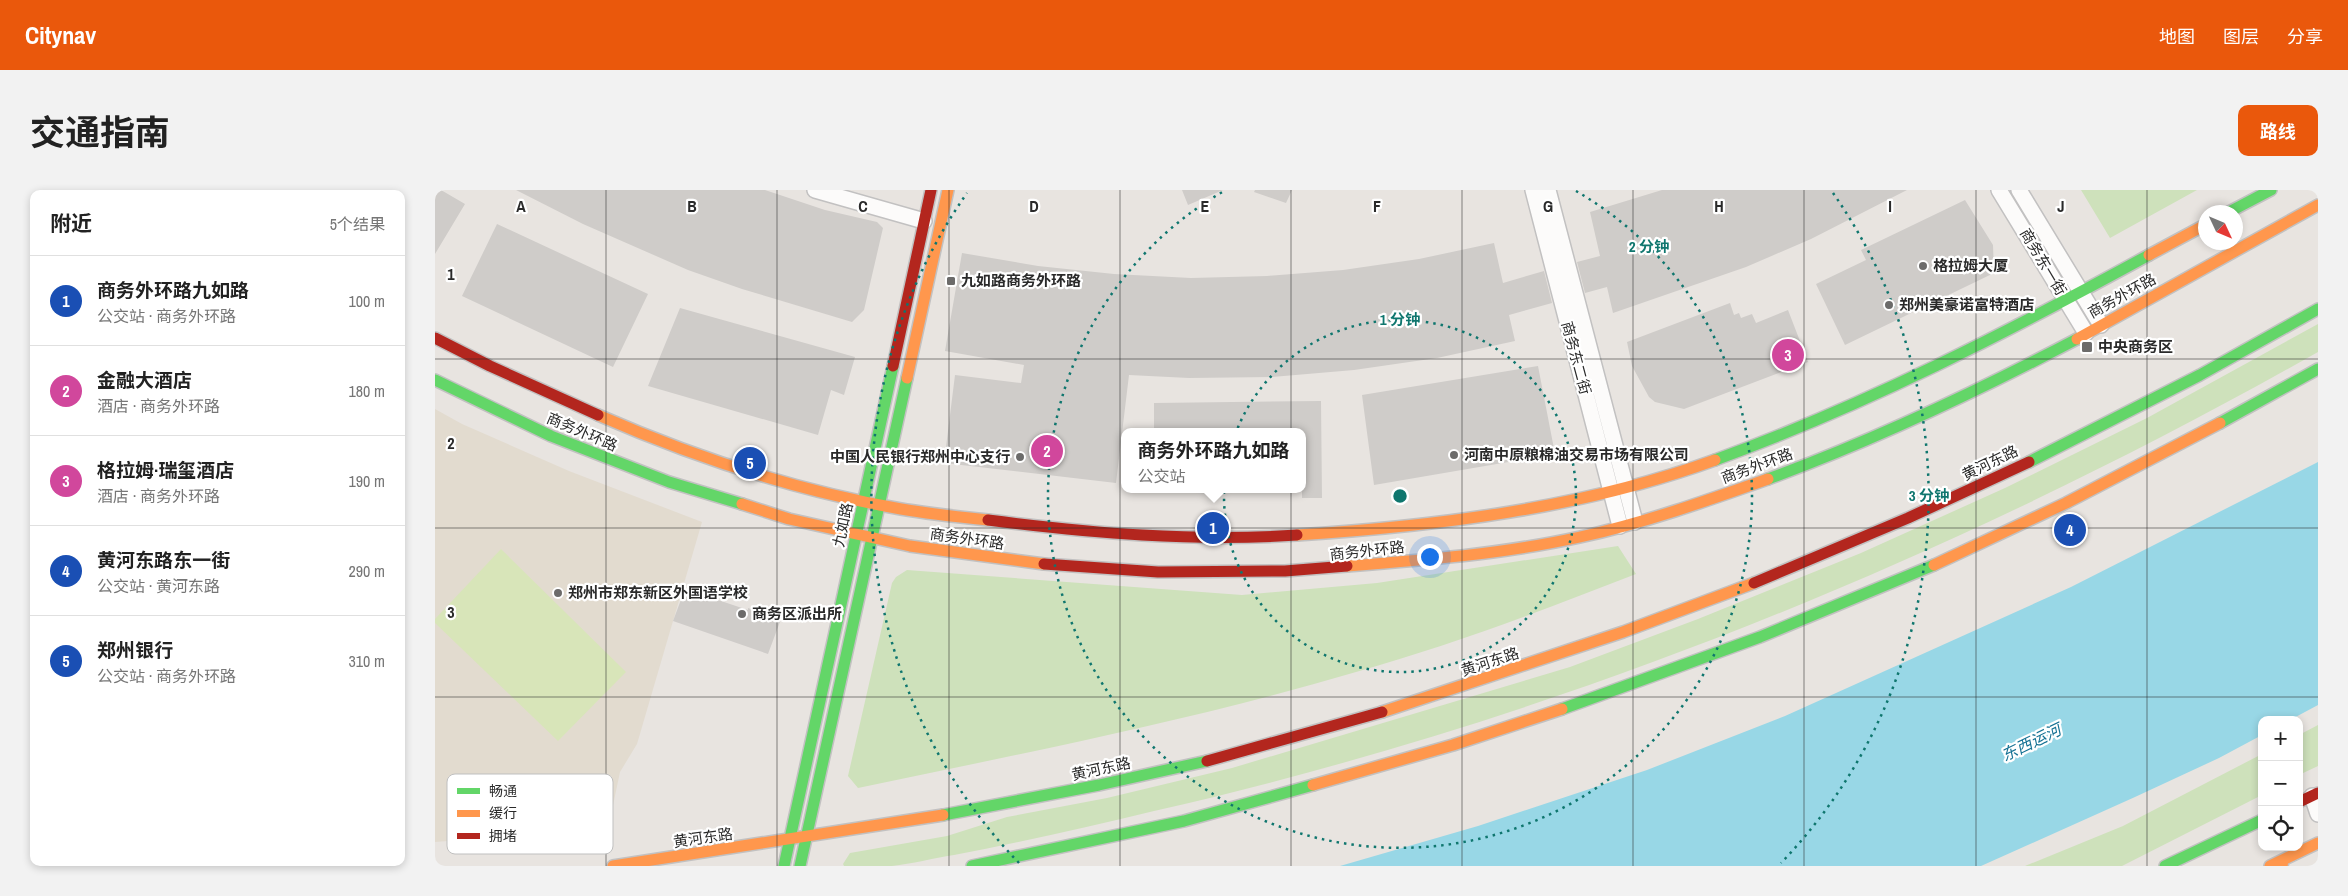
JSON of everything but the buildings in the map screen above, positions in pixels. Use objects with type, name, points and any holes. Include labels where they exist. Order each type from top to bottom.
[{"type":"street","points":[[815,190],[924,221]]},
{"type":"street","name":"九如路","points":[[784,866],[931,190]]},
{"type":"street","name":"九如路","points":[[800,866],[947,190]]},
{"type":"street","name":"商务东二街","points":[[1533,190],[1619,489]]},
{"type":"street","name":"商务东二街","points":[[1548,190],[1628,524]]},
{"type":"street","name":"商务东一街","points":[[1999,190],[2086,333]]},
{"type":"street","name":"商务东一街","points":[[2019,190],[2101,325]]},
{"type":"street","points":[[2242,205],[2271,190]]},
{"type":"street","name":"商务外环路","points":[[435,380],[494,410],[620,465],[727,502],[856,536],[948,553],[1070,568],[1256,574],[1374,566],[1517,548],[1578,537],[1714,498],[1815,461],[1925,415],[2101,325],[2318,205]]},
{"type":"street","name":"商务外环路","points":[[435,338],[501,373],[626,427],[739,467],[880,504],[1074,531],[1255,537],[1345,531],[1531,509],[1619,489],[1695,467],[1812,424],[1938,366],[2198,229]]},
{"type":"street","name":"黄河东路","points":[[613,866],[946,816],[1171,770],[1359,719],[1490,678],[1611,637],[1796,566],[1891,526],[1978,486],[2182,385],[2318,309]]},
{"type":"street","points":[[972,866],[1188,820],[1374,770],[1506,728],[1637,683],[1807,618],[1912,574],[2000,534],[2207,431],[2318,369]]},
{"type":"street","points":[[2310,797],[2318,814]]},
{"type":"street","points":[[2165,866],[2258,822]]},
{"type":"street","points":[[2270,866],[2283,863],[2318,843]]},
{"type":"shaded area","name":"郑州市郑东新区外国语学校","points":[[435,409],[462,424],[569,471],[702,522],[637,744],[620,772],[613,805],[613,774],[447,774],[447,841],[435,842]]},
{"type":"green space","points":[[2081,190],[2197,190],[2110,238]]},
{"type":"green space","points":[[2318,324],[2318,352],[2180,427],[2040,498],[1897,563],[1753,624],[1606,679],[1457,729],[1306,773],[1154,811],[1029,840],[907,864],[892,866],[844,866],[843,864],[850,853],[947,836],[1007,817],[1107,798],[1232,768],[1570,667],[1698,619],[1861,553],[2005,488],[2147,418]]},
{"type":"green space","points":[[1618,546],[1636,574],[1567,601],[1392,662],[1171,721],[983,762],[858,788],[848,776],[892,583],[896,577],[907,570],[1242,595],[1377,583]]},
{"type":"green space","points":[[501,549],[626,672],[558,741],[435,623],[435,619]]},
{"type":"green space","points":[[2318,725],[2318,766],[2303,773],[2303,761],[2303,733]]},
{"type":"green space","points":[[2258,756],[2258,797],[2122,866],[2025,866],[2123,826]]},
{"type":"water","name":"东西运河","points":[[2318,462],[2318,705],[2297,716],[2258,716],[2258,737],[2219,758],[1981,866],[1340,866],[1478,826],[1647,770],[1785,716],[2071,587]]},
{"type":"traffic: fast","points":[[2242,205],[2271,190]]},
{"type":"traffic: fast","points":[[1715,460],[1827,416],[1936,366],[2043,312],[2149,255]]},
{"type":"traffic: fast","points":[[2029,462],[2200,375],[2318,309]]},
{"type":"traffic: fast","points":[[1768,479],[1886,432],[2001,378],[2077,339]]},
{"type":"traffic: fast","points":[[784,866],[893,366]]},
{"type":"traffic: fast","points":[[2220,423],[2318,369]]},
{"type":"traffic: fast","points":[[800,866],[907,378]]},
{"type":"traffic: fast","points":[[435,380],[551,436],[669,482],[742,504]]},
{"type":"traffic: fast","points":[[1562,709],[1760,637],[1934,565]]},
{"type":"traffic: fast","points":[[943,815],[1099,785],[1207,761]]},
{"type":"traffic: fast","points":[[972,866],[1184,821],[1313,785]]},
{"type":"traffic: fast","points":[[2165,866],[2258,822]]},
{"type":"traffic: slow","points":[[907,378],[948,190]]},
{"type":"traffic: slow","points":[[2077,339],[2318,205]]},
{"type":"traffic: slow","points":[[2149,255],[2198,229]]},
{"type":"traffic: slow","points":[[598,415],[671,445],[747,471],[824,493],[901,509],[988,520]]},
{"type":"traffic: slow","points":[[1934,565],[2066,503],[2220,423]]},
{"type":"traffic: slow","points":[[1297,535],[1403,526],[1509,512],[1614,491],[1665,477],[1715,460]]},
{"type":"traffic: slow","points":[[1347,566],[1435,559],[1551,543],[1651,518],[1768,479]]},
{"type":"traffic: slow","points":[[742,504],[789,519],[910,546],[1044,564]]},
{"type":"traffic: slow","points":[[1382,712],[1623,632],[1754,583]]},
{"type":"traffic: slow","points":[[1313,785],[1453,745],[1562,709]]},
{"type":"traffic: slow","points":[[613,866],[943,815]]},
{"type":"traffic: slow","points":[[2270,866],[2318,843]]},
{"type":"traffic: slow","points":[[2282,866],[2283,860]]},
{"type":"traffic: jam","points":[[893,366],[931,190]]},
{"type":"traffic: jam","points":[[435,338],[490,366],[598,415]]},
{"type":"traffic: jam","points":[[1754,583],[1908,518],[2029,462]]},
{"type":"traffic: jam","points":[[988,520],[1065,529],[1181,537],[1297,535]]},
{"type":"traffic: jam","points":[[1044,564],[1158,572],[1285,571],[1347,566]]},
{"type":"traffic: jam","points":[[1207,761],[1382,712]]},
{"type":"traffic: jam","points":[[2303,800],[2318,793]]},
{"type":"place","name":"格拉姆大厦","points":[[1923,266]]},
{"type":"place","name":"九如路商务外环路","points":[[951,281]]},
{"type":"place","name":"郑州美豪诺富特酒店","points":[[1889,305]]},
{"type":"place","name":"中央商务区","points":[[2087,347]]},
{"type":"place","name":"格拉姆·瑞玺酒店","points":[[1788,355]]},
{"type":"place","name":"金融大酒店","points":[[1047,451]]},
{"type":"place","name":"河南中原粮棉油交易市场有限公司","points":[[1454,455]]},
{"type":"place","name":"中国人民银行郑州中心支行","points":[[1020,457]]},
{"type":"place","name":"郑州银行","points":[[750,463]]},
{"type":"place","name":"商务外环路九如路","points":[[1213,528]]},
{"type":"place","name":"黄河东路东一街","points":[[2070,530]]},
{"type":"place","name":"郑州市郑东新区外国语学校","points":[[558,593]]},
{"type":"place","name":"商务区派出所","points":[[742,614]]}]
